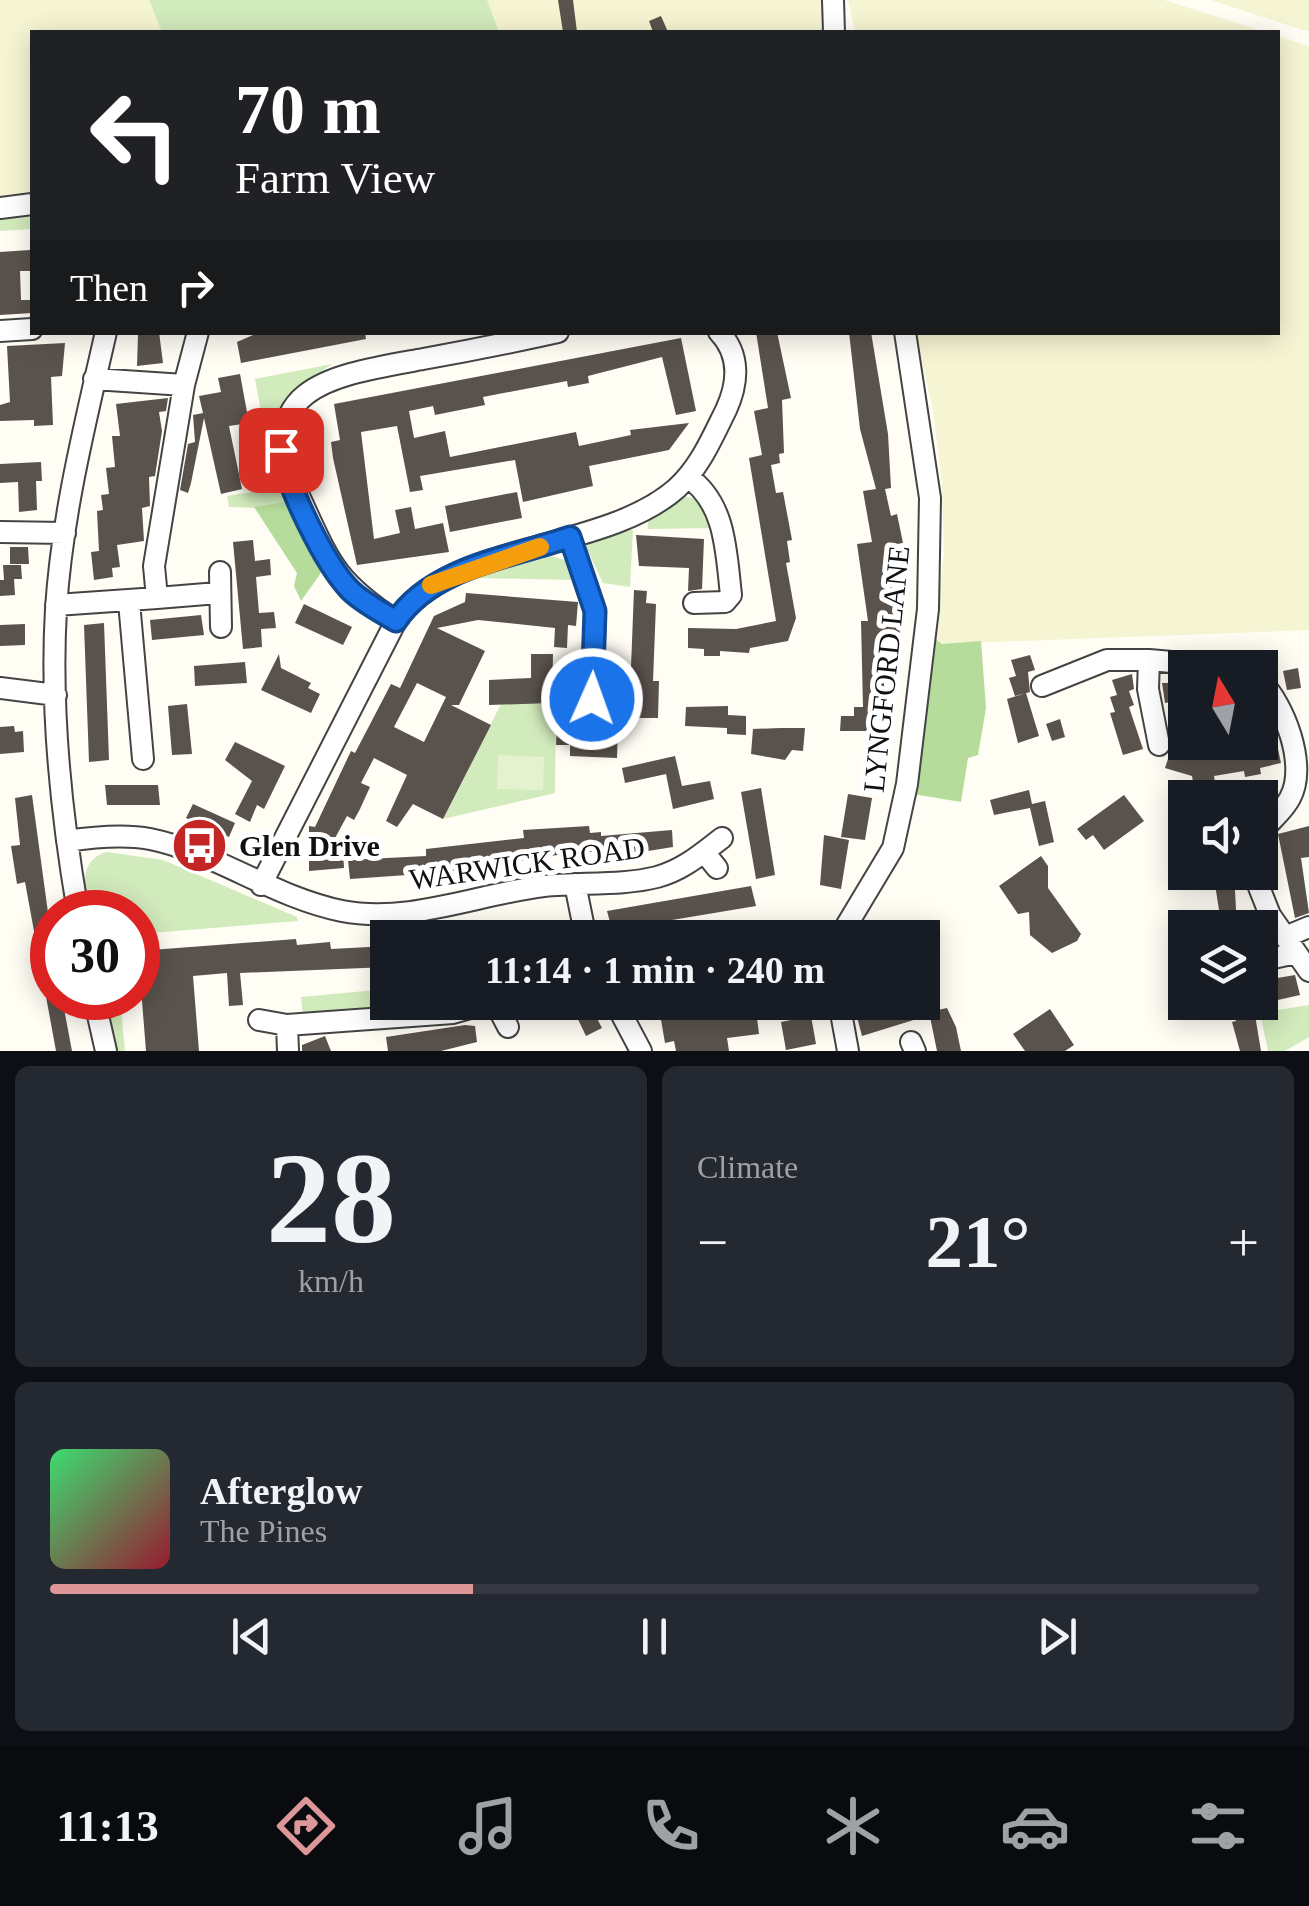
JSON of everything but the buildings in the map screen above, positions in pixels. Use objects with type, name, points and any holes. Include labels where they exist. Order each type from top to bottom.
[{"type":"street","points":[[834,0],[834,30]]},
{"type":"street","points":[[0,208],[30,204]]},
{"type":"street","points":[[0,331],[30,329]]},
{"type":"street","points":[[75,890],[56,695],[56,605],[64,532],[105,335]]},
{"type":"street","points":[[157,598],[154,566],[184,385],[197,335]]},
{"type":"street","points":[[396,621],[352,592],[324,551],[283,462],[282,440],[292,412],[310,390],[336,377],[543,335]]},
{"type":"street","points":[[261,886],[410,600],[438,581],[570,537],[654,503],[688,478],[701,461],[736,386],[730,346],[721,335]]},
{"type":"street","name":"LYNGFORD LANE","points":[[851,920],[894,848],[907,784],[928,608],[930,498],[905,335]]},
{"type":"street","points":[[94,379],[184,385]]},
{"type":"street","points":[[688,478],[704,488],[718,509],[737,598],[694,603]]},
{"type":"street","points":[[0,532],[64,532]]},
{"type":"street","points":[[570,537],[595,611],[590,699]]},
{"type":"street","points":[[56,605],[129,602],[219,582],[221,627]]},
{"type":"street","points":[[129,602],[143,759]]},
{"type":"street","points":[[1042,686],[1087,672],[1108,660],[1168,662]]},
{"type":"street","points":[[1149,660],[1148,689],[1159,745]]},
{"type":"street","points":[[0,688],[56,695]]},
{"type":"street","points":[[1278,708],[1285,719],[1296,773],[1290,798],[1278,812]]},
{"type":"street","name":"WARWICK ROAD","points":[[67,841],[114,836],[152,840],[261,886],[346,912],[381,913],[575,884],[654,878],[711,860],[722,838]]},
{"type":"street","points":[[575,884],[582,920]]},
{"type":"street","points":[[1258,890],[1309,972]]},
{"type":"street","points":[[1278,951],[1309,927]]},
{"type":"street","points":[[259,1020],[287,1025],[370,1019]]},
{"type":"street","points":[[99,1020],[106,1051]]},
{"type":"street","points":[[504,1020],[508,1026]]},
{"type":"street","points":[[623,1020],[637,1050]]},
{"type":"street","points":[[842,1020],[848,1051]]},
{"type":"street","points":[[287,1025],[288,1051]]},
{"type":"green space","points":[[0,0],[149,0],[161,30],[30,30],[30,194],[0,196]]},
{"type":"green space","points":[[149,0],[487,0],[498,30],[161,30]]},
{"type":"green space","points":[[487,0],[823,0],[822,30],[498,30]]},
{"type":"green space","points":[[848,0],[1164,0],[1259,30],[855,30]]},
{"type":"green space","points":[[1211,0],[1309,0],[1309,31],[1303,30]]},
{"type":"green space","points":[[1280,37],[1309,46],[1309,630],[942,644],[934,638],[944,553],[942,484],[933,409],[915,335],[1280,335]]},
{"type":"green space","points":[[30,209],[30,229],[0,231],[0,213]]},
{"type":"green space","points":[[332,364],[295,393],[276,417],[271,431],[271,465],[285,502],[266,508],[229,507],[227,496],[257,491],[246,433],[264,429],[255,379]]},
{"type":"green space","points":[[683,497],[705,505],[716,528],[648,529],[648,516]]},
{"type":"green space","points":[[285,502],[321,573],[301,601],[294,586],[297,573],[254,507]]},
{"type":"green space","points":[[609,528],[633,530],[630,587],[603,583],[587,549],[588,537]]},
{"type":"green space","points":[[546,554],[567,561],[575,580],[479,578]]},
{"type":"green space","points":[[934,638],[942,644],[981,641],[986,708],[978,755],[968,758],[961,802],[913,794]]},
{"type":"green space","points":[[502,702],[552,703],[556,709],[555,793],[443,819]]},
{"type":"green space","points":[[498,755],[544,757],[543,790],[497,789]]},
{"type":"green space","points":[[107,852],[163,860],[297,917],[298,921],[160,932],[160,890],[86,890],[87,868]]},
{"type":"green space","points":[[370,991],[370,1012],[303,1018],[301,997]]},
{"type":"green space","points":[[1309,1005],[1309,1037],[1285,1051],[1268,1051],[1261,1020],[1278,1020],[1278,1010]]},
{"type":"green space","points":[[109,1020],[122,1020],[125,1051],[115,1051]]},
{"type":"slow traffic","points":[[431,585],[540,547]]},
{"type":"place","name":"Glen Drive","points":[[200,845]]},
{"type":"route","points":[[281,450],[324,551],[340,576],[352,592],[396,621],[410,600],[438,581],[570,537],[595,611],[592,699]]}]
